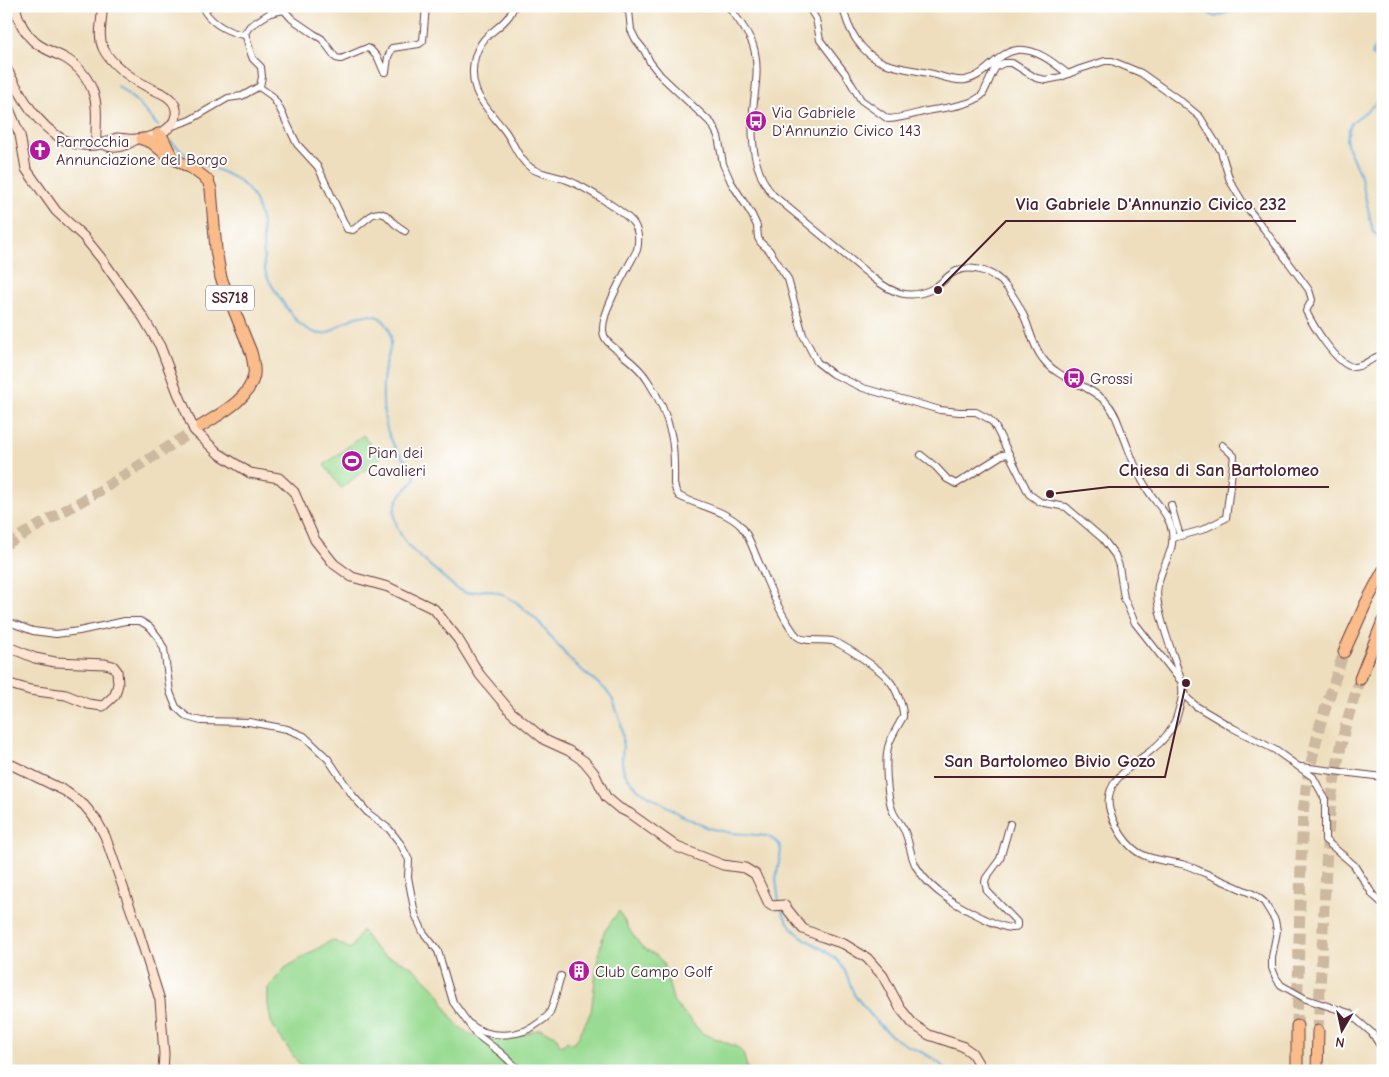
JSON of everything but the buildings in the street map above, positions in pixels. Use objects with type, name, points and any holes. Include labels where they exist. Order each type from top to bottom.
[{"type":"highway","points":[[132,141],[161,135]]},
{"type":"highway","name":"SS718","points":[[161,135],[168,150],[177,161],[205,178],[210,185],[214,211],[216,250],[221,278],[254,364],[251,385],[241,398],[201,426]]},
{"type":"highway","points":[[1344,652],[1383,571]]},
{"type":"highway","points":[[1360,679],[1383,621]]},
{"type":"highway","points":[[1297,1026],[1297,1071]]},
{"type":"highway","points":[[1317,1071],[1318,1030]]},
{"type":"street","points":[[15,6],[22,25],[34,41],[65,58],[79,69],[88,81],[94,94],[104,144]]},
{"type":"street","points":[[102,6],[101,39],[104,50],[111,60],[129,75],[168,97],[174,104],[175,120],[161,135]]},
{"type":"street","points":[[161,135],[228,98],[242,96],[259,87],[262,83],[261,67],[253,59],[245,35],[246,30],[250,26],[270,13],[284,10],[292,19],[322,39],[336,58],[340,59],[367,48],[370,49],[378,58],[382,70],[386,72],[392,48],[419,44],[424,41],[426,6]]},
{"type":"street","points":[[514,6],[509,16],[479,46],[473,67],[476,91],[521,158],[530,168],[577,183],[627,217],[635,227],[639,243],[637,250],[613,295],[603,321],[603,335],[607,342],[639,368],[655,392],[671,433],[676,490],[680,496],[726,515],[741,526],[749,539],[782,614],[798,637],[802,639],[833,641],[884,674],[890,681],[904,712],[888,745],[887,774],[890,802],[893,813],[904,831],[917,869],[947,898],[959,906],[991,922],[1014,928],[1017,926],[1017,922],[987,891],[985,882],[1000,859],[1010,824]]},
{"type":"street","points":[[621,6],[629,11],[631,30],[650,62],[712,124],[718,136],[723,164],[731,182],[754,220],[761,243],[773,256],[788,279],[802,335],[817,362],[831,373],[863,388],[940,410],[976,412],[989,419],[994,424],[1030,494],[1040,502],[1066,507],[1103,539],[1115,555],[1119,566],[1124,598],[1135,623],[1182,682],[1182,695],[1175,720],[1167,735],[1155,748],[1120,775],[1113,785],[1109,797],[1109,809],[1124,838],[1133,849],[1144,856],[1185,865],[1254,895],[1264,902],[1275,920],[1277,931],[1272,957],[1272,968],[1276,978],[1282,985],[1306,999],[1349,1013],[1372,1033],[1383,1053]]},
{"type":"street","points":[[728,6],[753,45],[757,76],[753,112],[754,147],[759,174],[765,186],[800,219],[873,278],[895,292],[910,295],[922,292],[934,288],[954,272],[969,269],[992,274],[1012,293],[1019,305],[1036,349],[1044,360],[1055,372],[1086,387],[1099,395],[1108,404],[1115,414],[1146,488],[1170,524],[1173,544],[1159,580],[1157,594],[1159,610],[1187,698],[1196,706],[1233,728],[1276,750],[1313,777],[1325,799],[1325,840],[1354,865],[1373,895],[1383,904]]},
{"type":"street","points":[[808,6],[816,19],[820,40],[845,73],[861,100],[888,119],[959,105],[981,96],[996,63]]},
{"type":"street","points":[[844,6],[850,30],[856,39],[876,59],[885,63],[950,79],[965,80],[976,76],[996,63],[1004,55],[1017,50],[1039,54],[1068,74]]},
{"type":"street","points":[[206,7],[208,15],[222,27],[245,35]]},
{"type":"street","points":[[996,63],[1012,62],[1036,78],[1046,80],[1055,79],[1112,60],[1141,73],[1191,108],[1200,117],[1221,151],[1230,182],[1242,201],[1309,290],[1312,300],[1306,311],[1318,333],[1343,363],[1350,367],[1357,367],[1379,356],[1383,358]]},
{"type":"street","points":[[6,68],[24,101],[37,118],[65,141],[81,145],[104,144],[120,138],[132,141]]},
{"type":"street","points":[[259,87],[272,96],[297,144],[318,167],[347,229],[353,230],[373,214],[380,213],[386,215],[405,231]]},
{"type":"street","points":[[6,102],[20,135],[26,169],[56,211],[84,237],[101,258],[143,317],[160,346],[194,430],[218,453],[250,473],[279,478],[294,492],[315,540],[334,564],[352,578],[388,587],[434,609],[458,639],[480,675],[510,712],[545,740],[584,761],[594,773],[606,796],[619,808],[677,847],[722,865],[746,868],[755,874],[769,904],[772,906],[784,905],[803,929],[844,944],[867,958],[883,976],[900,1008],[913,1024],[929,1035],[962,1046],[972,1053],[978,1062],[977,1071]]},
{"type":"street","points":[[1173,538],[1202,530],[1226,518],[1234,456],[1222,444]]},
{"type":"street","points":[[921,455],[947,479],[956,484],[1002,455],[1009,454]]},
{"type":"street","points":[[1171,505],[1180,536]]},
{"type":"street","points":[[6,621],[33,631],[56,634],[125,621],[140,621],[150,627],[164,649],[170,692],[176,707],[187,717],[201,721],[249,722],[287,729],[304,736],[328,759],[353,796],[369,814],[389,829],[400,843],[409,860],[408,877],[415,914],[423,932],[438,951],[453,1002],[476,1034],[501,1053],[520,1071]]},
{"type":"street","points":[[6,646],[42,660],[113,666],[118,679],[115,695],[103,706],[88,704],[66,695],[30,690],[6,683]]},
{"type":"street","points":[[6,762],[65,791],[84,805],[97,820],[105,836],[137,927],[160,1000],[164,1054],[163,1071]]},
{"type":"street","points":[[1300,767],[1383,777]]},
{"type":"street","points":[[467,1022],[474,1027],[494,1034],[515,1034],[532,1029],[548,1016],[560,976]]},
{"type":"green space","name":"Pian dei Cavalieri","points":[[363,435],[381,458],[341,488],[324,465]]},
{"type":"green space","points":[[619,911],[642,947],[657,956],[663,963],[674,1003],[702,1033],[737,1047],[743,1053],[748,1071],[304,1071],[271,1022],[268,988],[285,968],[332,940],[351,949],[362,930],[378,951],[411,967],[429,982],[441,997],[454,1021],[473,1036],[480,1032],[507,1038],[540,1029],[556,1036],[560,1045],[567,1041],[570,1043],[574,1042],[578,1038],[591,1012],[598,957],[604,932]]},
{"type":"waterway","points":[[1207,6],[1207,12],[1215,17],[1245,6]]},
{"type":"waterway","points":[[1345,6],[1347,8],[1359,6]]},
{"type":"waterway","points":[[1383,40],[1374,48],[1372,55],[1383,63]]},
{"type":"waterway","points":[[117,85],[138,103],[158,126]]},
{"type":"waterway","points":[[1383,98],[1351,123],[1346,139],[1361,177],[1373,232],[1383,239]]},
{"type":"waterway","points":[[171,141],[195,160],[239,181],[250,192],[256,203],[261,221],[265,270],[280,298],[300,324],[317,334],[324,334],[352,319],[371,315],[382,320],[387,325],[390,331],[391,343],[383,381],[385,422],[388,434],[415,478],[397,501],[394,516],[398,530],[407,544],[457,589],[467,593],[491,591],[502,594],[516,602],[537,620],[570,660],[606,690],[613,700],[621,723],[624,773],[639,790],[681,815],[708,828],[732,833],[768,836],[778,843],[781,851],[776,879],[779,902]]},
{"type":"waterway","points":[[781,909],[792,928],[806,940],[838,961],[846,974],[855,996],[885,1030],[902,1043],[935,1060],[946,1071]]},
{"type":"tunnel","points":[[6,544],[101,490],[201,426]]},
{"type":"tunnel","points":[[1297,1026],[1301,860],[1303,813],[1307,781],[1320,725],[1344,652]]},
{"type":"tunnel","points":[[1318,1031],[1331,800],[1345,727],[1360,679]]},
{"type":"place","name":"Via Gabriele D'Annunzio Civico 143","points":[[756,121]]},
{"type":"place","name":"Parrocchia Annunciazione del Borgo","points":[[40,150]]},
{"type":"place","name":"Via Gabriele D'Annunzio Civico 232","points":[[938,290]]},
{"type":"place","name":"Grossi","points":[[1074,378]]},
{"type":"place","name":"Pian dei Cavalieri","points":[[352,461]]},
{"type":"place","name":"Chiesa di San Bartolomeo","points":[[1050,494]]},
{"type":"place","name":"San Bartolomeo Bivio Gozo","points":[[1186,683]]},
{"type":"place","name":"Club Campo Golf","points":[[579,971]]}]
